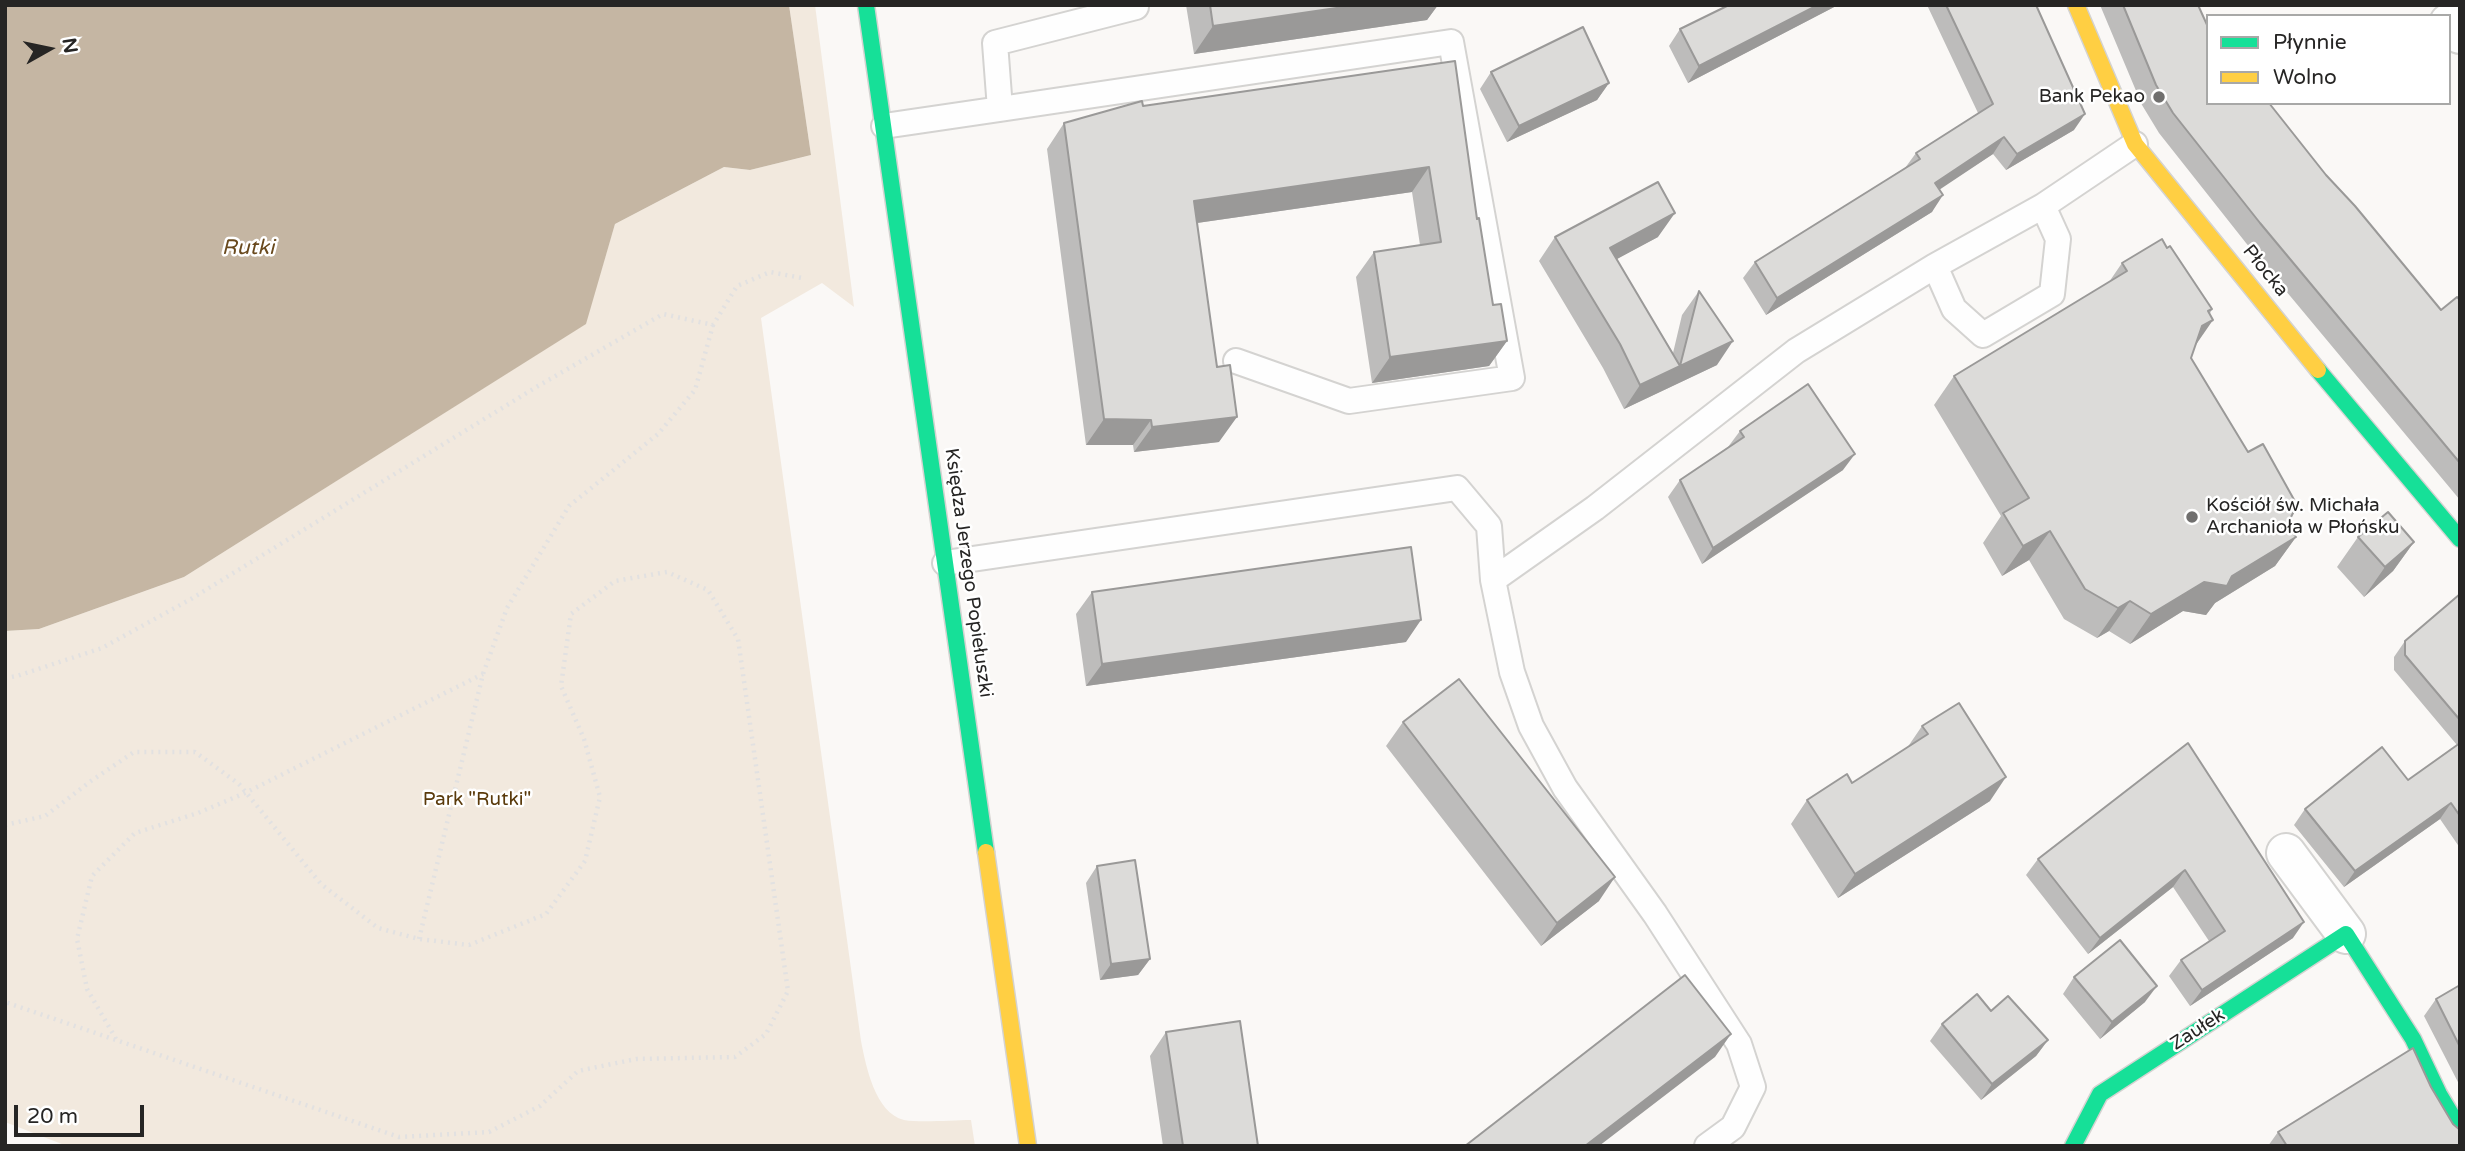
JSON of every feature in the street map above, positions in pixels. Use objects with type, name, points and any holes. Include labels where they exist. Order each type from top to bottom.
[{"type":"street","name":"Księdza Jerzego Popiełuszki","points":[[866,5],[1028,1146]]},
{"type":"street","name":"Płocka","points":[[2076,5],[2134,144],[2460,540]]},
{"type":"street","points":[[2286,853],[2346,934],[2413,1039],[2439,1094],[2460,1129]]},
{"type":"street","name":"Zaułek","points":[[2073,1146],[2100,1094],[2346,934]]},
{"type":"lane","points":[[1000,109],[995,43],[1136,7]]},
{"type":"lane","points":[[884,126],[1451,43],[1512,378],[1349,401],[1236,361]]},
{"type":"lane","points":[[1493,580],[1595,508],[1797,351],[1935,267],[2043,206],[2134,144]]},
{"type":"lane","points":[[1935,267],[1954,309],[1983,335],[2052,294],[2058,239],[2043,206]]},
{"type":"lane","points":[[945,563],[1457,488],[1489,526],[1493,580],[1512,672],[1531,726],[1565,788],[1655,914],[1739,1044],[1753,1087],[1733,1127],[1707,1146]]},
{"type":"path","points":[[419,939],[483,674],[507,608],[569,506],[658,434],[695,390],[713,325],[737,286],[770,272],[802,278]]},
{"type":"path","points":[[5,678],[102,648],[180,605],[538,386],[663,314],[713,325]]},
{"type":"path","points":[[5,825],[46,816],[90,781],[134,752],[195,752],[239,785],[321,884],[378,928],[419,939],[469,945],[546,914],[586,861],[600,797],[584,739],[561,686],[571,614],[615,580],[667,572],[708,590],[737,639],[788,990],[766,1034],[736,1057],[636,1059],[578,1071],[540,1106],[489,1132],[400,1137],[5,1002]]},
{"type":"path","points":[[117,1040],[87,989],[77,939],[92,876],[135,833],[198,813],[245,793],[483,674]]},
{"type":"green space","name":"Park \"Rutki\"","points":[[789,5],[815,5],[854,307],[822,283],[761,318],[861,1041],[879,1099],[894,1116],[904,1120],[971,1120],[975,1146],[67,1146],[5,1122],[5,631],[39,629],[184,577],[585,324],[615,224],[724,167],[750,170],[811,155]]},
{"type":"water","name":"Rutki","points":[[5,5],[789,5],[811,155],[750,170],[724,167],[615,224],[586,324],[184,577],[39,629],[5,631]]},
{"type":"building","points":[[1210,5],[1357,5],[1213,26]]},
{"type":"building","points":[[1729,5],[1818,5],[1699,66],[1680,29]]},
{"type":"building","points":[[1946,5],[2036,5],[2085,114],[2017,154],[2004,137],[1935,183],[1943,195],[1777,298],[1755,262],[1920,159],[1916,153],[1993,104]]},
{"type":"building","points":[[2123,5],[2198,5],[2206,23],[2206,105],[2271,105],[2326,175],[2441,310],[2457,297],[2460,300],[2460,463],[2260,223],[2173,113],[2156,85]]},
{"type":"building","points":[[1583,27],[1609,83],[1519,126],[1491,72]]},
{"type":"building","points":[[1455,61],[1477,219],[1479,218],[1493,305],[1501,304],[1507,341],[1390,357],[1374,252],[1441,242],[1429,167],[1194,201],[1217,367],[1230,365],[1237,417],[1152,427],[1151,420],[1104,419],[1064,123],[1142,101],[1143,106]]},
{"type":"building","points":[[1658,182],[1675,213],[1610,248],[1680,366],[1699,291],[1733,341],[1640,385],[1620,344],[1555,237]]},
{"type":"building","points":[[2162,239],[2167,248],[2170,246],[2212,309],[2208,311],[2213,320],[2202,326],[2191,358],[2248,452],[2263,444],[2297,505],[2287,525],[2296,537],[2232,576],[2227,586],[2204,582],[2151,614],[2130,601],[2118,608],[2085,589],[2050,531],[2023,546],[2003,513],[2029,498],[1954,376],[2127,271],[2122,263]]},
{"type":"building","points":[[1808,384],[1855,454],[1713,548],[1680,480],[1744,437],[1740,431]]},
{"type":"building","points":[[2388,512],[2414,542],[2385,567],[2358,537]]},
{"type":"building","points":[[1411,547],[1421,620],[1102,664],[1092,592]]},
{"type":"building","points":[[2460,594],[2460,720],[2405,655],[2405,641]]},
{"type":"building","points":[[1459,679],[1615,877],[1557,923],[1403,722]]},
{"type":"building","points":[[1959,703],[2006,777],[1855,874],[1807,800],[1847,774],[1852,783],[1928,734],[1922,726]]},
{"type":"building","points":[[2188,743],[2304,922],[2202,990],[2181,960],[2225,931],[2185,870],[2100,938],[2038,859]]},
{"type":"building","points":[[2460,743],[2460,816],[2451,803],[2355,871],[2305,809],[2382,747],[2408,780]]},
{"type":"building","points":[[1135,860],[1150,959],[1111,964],[1097,866]]},
{"type":"building","points":[[2120,940],[2157,986],[2112,1022],[2074,977]]},
{"type":"building","points":[[1685,975],[1731,1034],[1585,1146],[1465,1146]]},
{"type":"building","points":[[2460,985],[2460,1047],[2436,999]]},
{"type":"building","points":[[1977,994],[1991,1011],[2008,996],[2048,1040],[1992,1084],[1942,1024]]},
{"type":"building","points":[[1240,1021],[1258,1146],[1183,1146],[1166,1032]]},
{"type":"building","points":[[2413,1048],[2431,1087],[2453,1124],[2460,1130],[2460,1146],[2287,1146],[2278,1132]]},
{"type":"traffic: fast","points":[[866,5],[986,852]]},
{"type":"traffic: fast","points":[[2318,370],[2460,539]]},
{"type":"traffic: fast","points":[[2073,1146],[2100,1094],[2346,934],[2413,1039],[2439,1094],[2460,1129]]},
{"type":"traffic: slow","points":[[2076,5],[2135,144],[2318,370]]},
{"type":"traffic: slow","points":[[986,852],[1028,1146]]},
{"type":"place","name":"Bank Pekao","points":[[2159,97]]},
{"type":"place","name":"Kościół św. Michała Archanioła w Płońsku","points":[[2192,517]]}]
